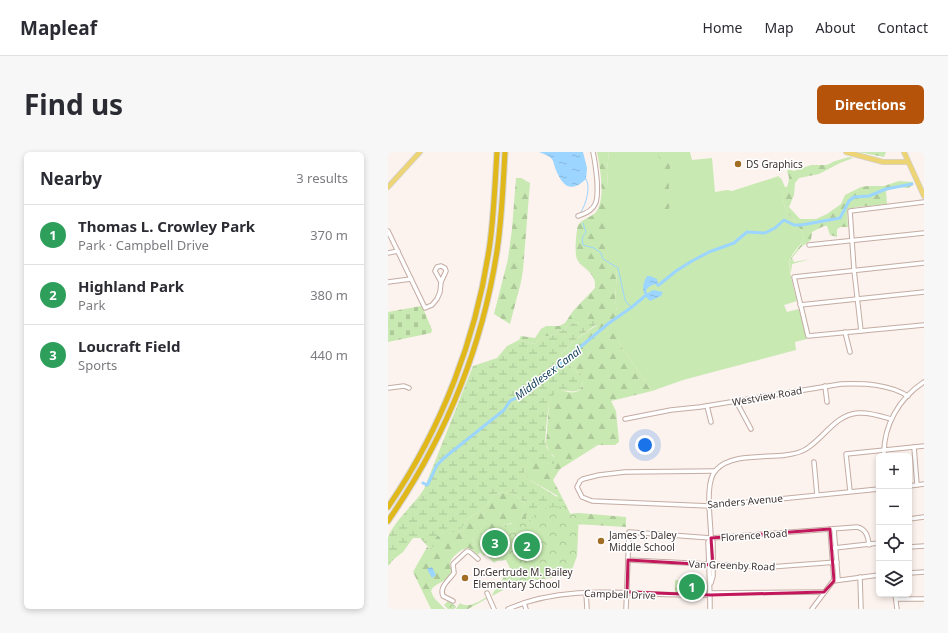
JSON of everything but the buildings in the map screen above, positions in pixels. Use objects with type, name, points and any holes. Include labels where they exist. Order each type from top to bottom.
[{"type":"highway","points":[[388,507],[410,473],[433,430],[449,394],[466,348],[480,297],[490,244],[497,152]]},
{"type":"highway","points":[[388,521],[419,473],[438,439],[458,394],[472,357],[486,310],[496,257],[502,213],[505,152]]},
{"type":"main road","points":[[388,187],[420,152]]},
{"type":"main road","points":[[846,152],[883,162],[908,162]]},
{"type":"main road","points":[[904,152],[924,196]]},
{"type":"street","points":[[578,216],[586,214],[592,210],[597,202],[598,190],[593,152]]},
{"type":"street","points":[[861,331],[851,240],[850,211],[924,202]]},
{"type":"street","points":[[388,231],[425,308],[432,305],[437,299],[440,292],[441,282]]},
{"type":"street","points":[[809,245],[924,233]]},
{"type":"street","points":[[388,252],[398,251]]},
{"type":"street","points":[[924,263],[794,277],[808,336],[924,325]]},
{"type":"street","points":[[388,282],[411,279]]},
{"type":"street","points":[[800,305],[924,292]]},
{"type":"street","points":[[845,332],[850,352]]},
{"type":"street","points":[[884,450],[885,436],[891,419],[908,396],[924,382]]},
{"type":"street","name":"Westview Road","points":[[625,419],[671,410],[706,406],[841,384],[872,384],[895,389],[908,396]]},
{"type":"street","points":[[388,388],[404,386],[409,388]]},
{"type":"street","points":[[825,386],[827,402]]},
{"type":"street","points":[[736,401],[751,429]]},
{"type":"street","points":[[706,406],[711,422]]},
{"type":"street","points":[[710,609],[711,565],[708,542],[711,538],[710,485],[715,471],[724,464],[734,460],[781,456],[803,451],[836,422],[850,415],[866,413],[891,419]]},
{"type":"street","points":[[850,491],[846,454],[924,446]]},
{"type":"street","points":[[914,447],[917,485]]},
{"type":"street","points":[[814,462],[817,495]]},
{"type":"street","name":"Sanders Avenue","points":[[715,471],[625,472],[588,477],[581,480],[578,484],[578,490],[582,497],[588,500],[710,506],[876,489]]},
{"type":"street","points":[[912,486],[924,484]]},
{"type":"street","points":[[912,519],[924,517]]},
{"type":"street","name":"Florence Road","points":[[628,560],[628,532],[711,538],[854,527],[860,528],[866,533],[869,545]]},
{"type":"street","points":[[830,529],[834,580]]},
{"type":"street","points":[[834,529],[838,579]]},
{"type":"street","points":[[831,549],[876,544]]},
{"type":"street","points":[[912,547],[924,546]]},
{"type":"street","points":[[453,600],[443,596],[441,592],[442,587],[454,573],[453,564],[467,551],[478,559]]},
{"type":"street","points":[[626,609],[628,560]]},
{"type":"street","name":"Van Greenby Road","points":[[628,560],[770,567],[837,562]]},
{"type":"street","points":[[912,573],[924,572]]},
{"type":"street","points":[[812,609],[834,580],[876,575]]},
{"type":"street","points":[[860,577],[861,609]]},
{"type":"street","points":[[586,592],[587,609]]},
{"type":"street","name":"Campbell Drive","points":[[508,609],[524,602],[586,592],[627,592],[667,595],[824,592]]},
{"type":"street","points":[[487,594],[494,609]]},
{"type":"street","points":[[897,609],[896,599],[924,599]]},
{"type":"street","points":[[524,602],[526,609]]},
{"type":"highlighted area","points":[[830,529],[834,581],[824,592],[710,595],[627,592],[628,560],[713,565],[711,538]]},
{"type":"green space","points":[[597,152],[609,152],[607,170],[608,262],[617,270],[615,301],[617,311],[617,338],[622,348],[652,391],[611,401],[616,411],[619,442],[615,445],[598,445],[560,469],[553,480],[570,514],[579,513],[626,517],[626,527],[558,523],[511,523],[493,529],[472,539],[480,552],[478,555],[472,550],[466,548],[454,556],[450,564],[451,574],[448,578],[432,588],[431,591],[434,598],[445,609],[431,609],[413,572],[427,547],[431,550],[435,537],[445,532],[459,532],[468,519],[486,506],[494,495],[504,492],[515,494],[526,507],[526,521],[558,496],[528,479],[524,472],[529,459],[550,464],[554,456],[550,453],[546,444],[549,404],[552,397],[558,391],[578,391],[581,388],[582,383],[580,374],[566,363],[561,357],[561,354],[574,341],[597,325],[582,322],[573,323],[554,335],[543,337],[535,344],[519,340],[521,336],[535,338],[541,329],[546,326],[559,326],[565,323],[573,311],[595,288],[593,276],[577,259],[576,246],[578,226],[582,221],[596,212],[601,200],[602,191],[600,166]]},
{"type":"green space","points":[[609,152],[690,152],[692,160],[712,158],[715,192],[727,190],[732,191],[779,176],[785,209],[801,230],[804,239],[792,255],[790,261],[790,272],[797,301],[784,305],[787,312],[799,309],[807,339],[795,342],[796,350],[683,380],[652,391],[622,348],[617,338],[617,311],[615,301],[617,271],[608,262],[607,170]]},
{"type":"green space","points":[[657,152],[676,152],[672,159],[670,168],[670,204],[668,212],[661,219],[657,211],[667,200],[666,195],[659,188],[663,168]]},
{"type":"green space","points":[[858,152],[886,152],[884,157]]},
{"type":"green space","points":[[849,157],[853,158],[819,174],[799,178],[795,183],[794,195],[789,207],[800,219],[816,219],[827,214],[841,204],[845,195],[861,187],[884,186],[899,181],[913,182],[913,185],[908,188],[897,187],[886,191],[887,204],[848,209],[848,227],[841,227],[837,229],[837,237],[830,235],[827,226],[812,232],[811,240],[801,247],[792,258],[794,262],[811,259],[792,264],[791,273],[791,257],[802,244],[804,239],[801,230],[785,209],[779,178],[781,178],[785,187],[787,187],[789,179],[787,172],[788,169],[794,171],[811,165],[827,165]]},
{"type":"green space","points":[[516,178],[521,178],[530,183],[523,270],[510,324],[494,314],[508,259]]},
{"type":"green space","points":[[421,306],[432,330],[431,333],[388,342],[388,312]]},
{"type":"green space","points":[[598,321],[597,324],[574,341],[561,354],[561,357],[567,363],[580,373],[582,377],[582,385],[576,391],[556,392],[552,396],[549,404],[546,425],[546,442],[547,447],[555,461],[554,464],[529,460],[524,472],[528,479],[562,500],[566,505],[537,509],[534,517],[527,523],[526,507],[515,494],[504,492],[494,495],[486,506],[468,519],[459,532],[445,532],[436,537],[431,550],[420,538],[413,538],[403,552],[388,566],[388,538],[390,532],[424,489],[473,366],[497,358],[507,346],[519,340],[535,344],[543,337],[554,335],[573,323]]},
{"type":"green space","points":[[566,505],[570,514],[579,513],[577,556],[570,575],[517,583],[506,560],[496,561],[494,563],[486,555],[484,556],[480,552],[472,539],[505,525],[526,521],[528,523],[534,517],[536,509],[561,507]]},
{"type":"green space","points":[[507,571],[570,575],[530,580],[514,584],[492,596]]},
{"type":"green space","points":[[675,580],[708,582],[708,593],[675,593]]},
{"type":"green space","points":[[487,597],[488,598],[468,609],[456,609],[460,603],[463,605],[470,605]]},
{"type":"green space","points":[[449,600],[456,607],[454,609],[448,609],[444,605]]},
{"type":"water","points":[[539,152],[583,152],[587,168],[586,179],[576,186],[568,186],[562,181],[551,158]]},
{"type":"water","points":[[647,276],[657,279],[658,284],[661,285],[658,287],[655,284],[650,286],[646,290],[647,293],[653,290],[663,292],[661,296],[650,301],[645,296],[643,290]]},
{"type":"water","points":[[432,567],[436,575],[432,578],[427,569]]},
{"type":"waterway","points":[[581,212],[585,205],[587,196],[588,186],[586,179]]},
{"type":"waterway","points":[[660,284],[676,271],[692,261],[709,252],[734,243],[747,232],[765,233],[775,228],[784,220],[794,225],[801,225],[840,218],[849,201],[854,197],[869,196],[886,189],[912,184]]},
{"type":"waterway","points":[[583,223],[586,232],[582,238],[583,245],[594,248],[601,253],[603,259],[618,268],[625,300],[632,307]]},
{"type":"waterway","name":"Middlesex Canal","points":[[423,483],[427,485],[437,465],[504,410],[510,401],[524,394],[609,323],[645,296]]},
{"type":"place","name":"DS Graphics","points":[[738,164]]},
{"type":"place","name":"James S. Daley Middle School","points":[[601,541]]},
{"type":"place","name":"Loucraft Field","points":[[495,543]]},
{"type":"place","name":"Highland Park","points":[[527,546]]},
{"type":"place","name":"Dr.Gertrude M. Bailey Elementary School","points":[[465,578]]},
{"type":"place","name":"Thomas L. Crowley Park","points":[[692,587]]}]
